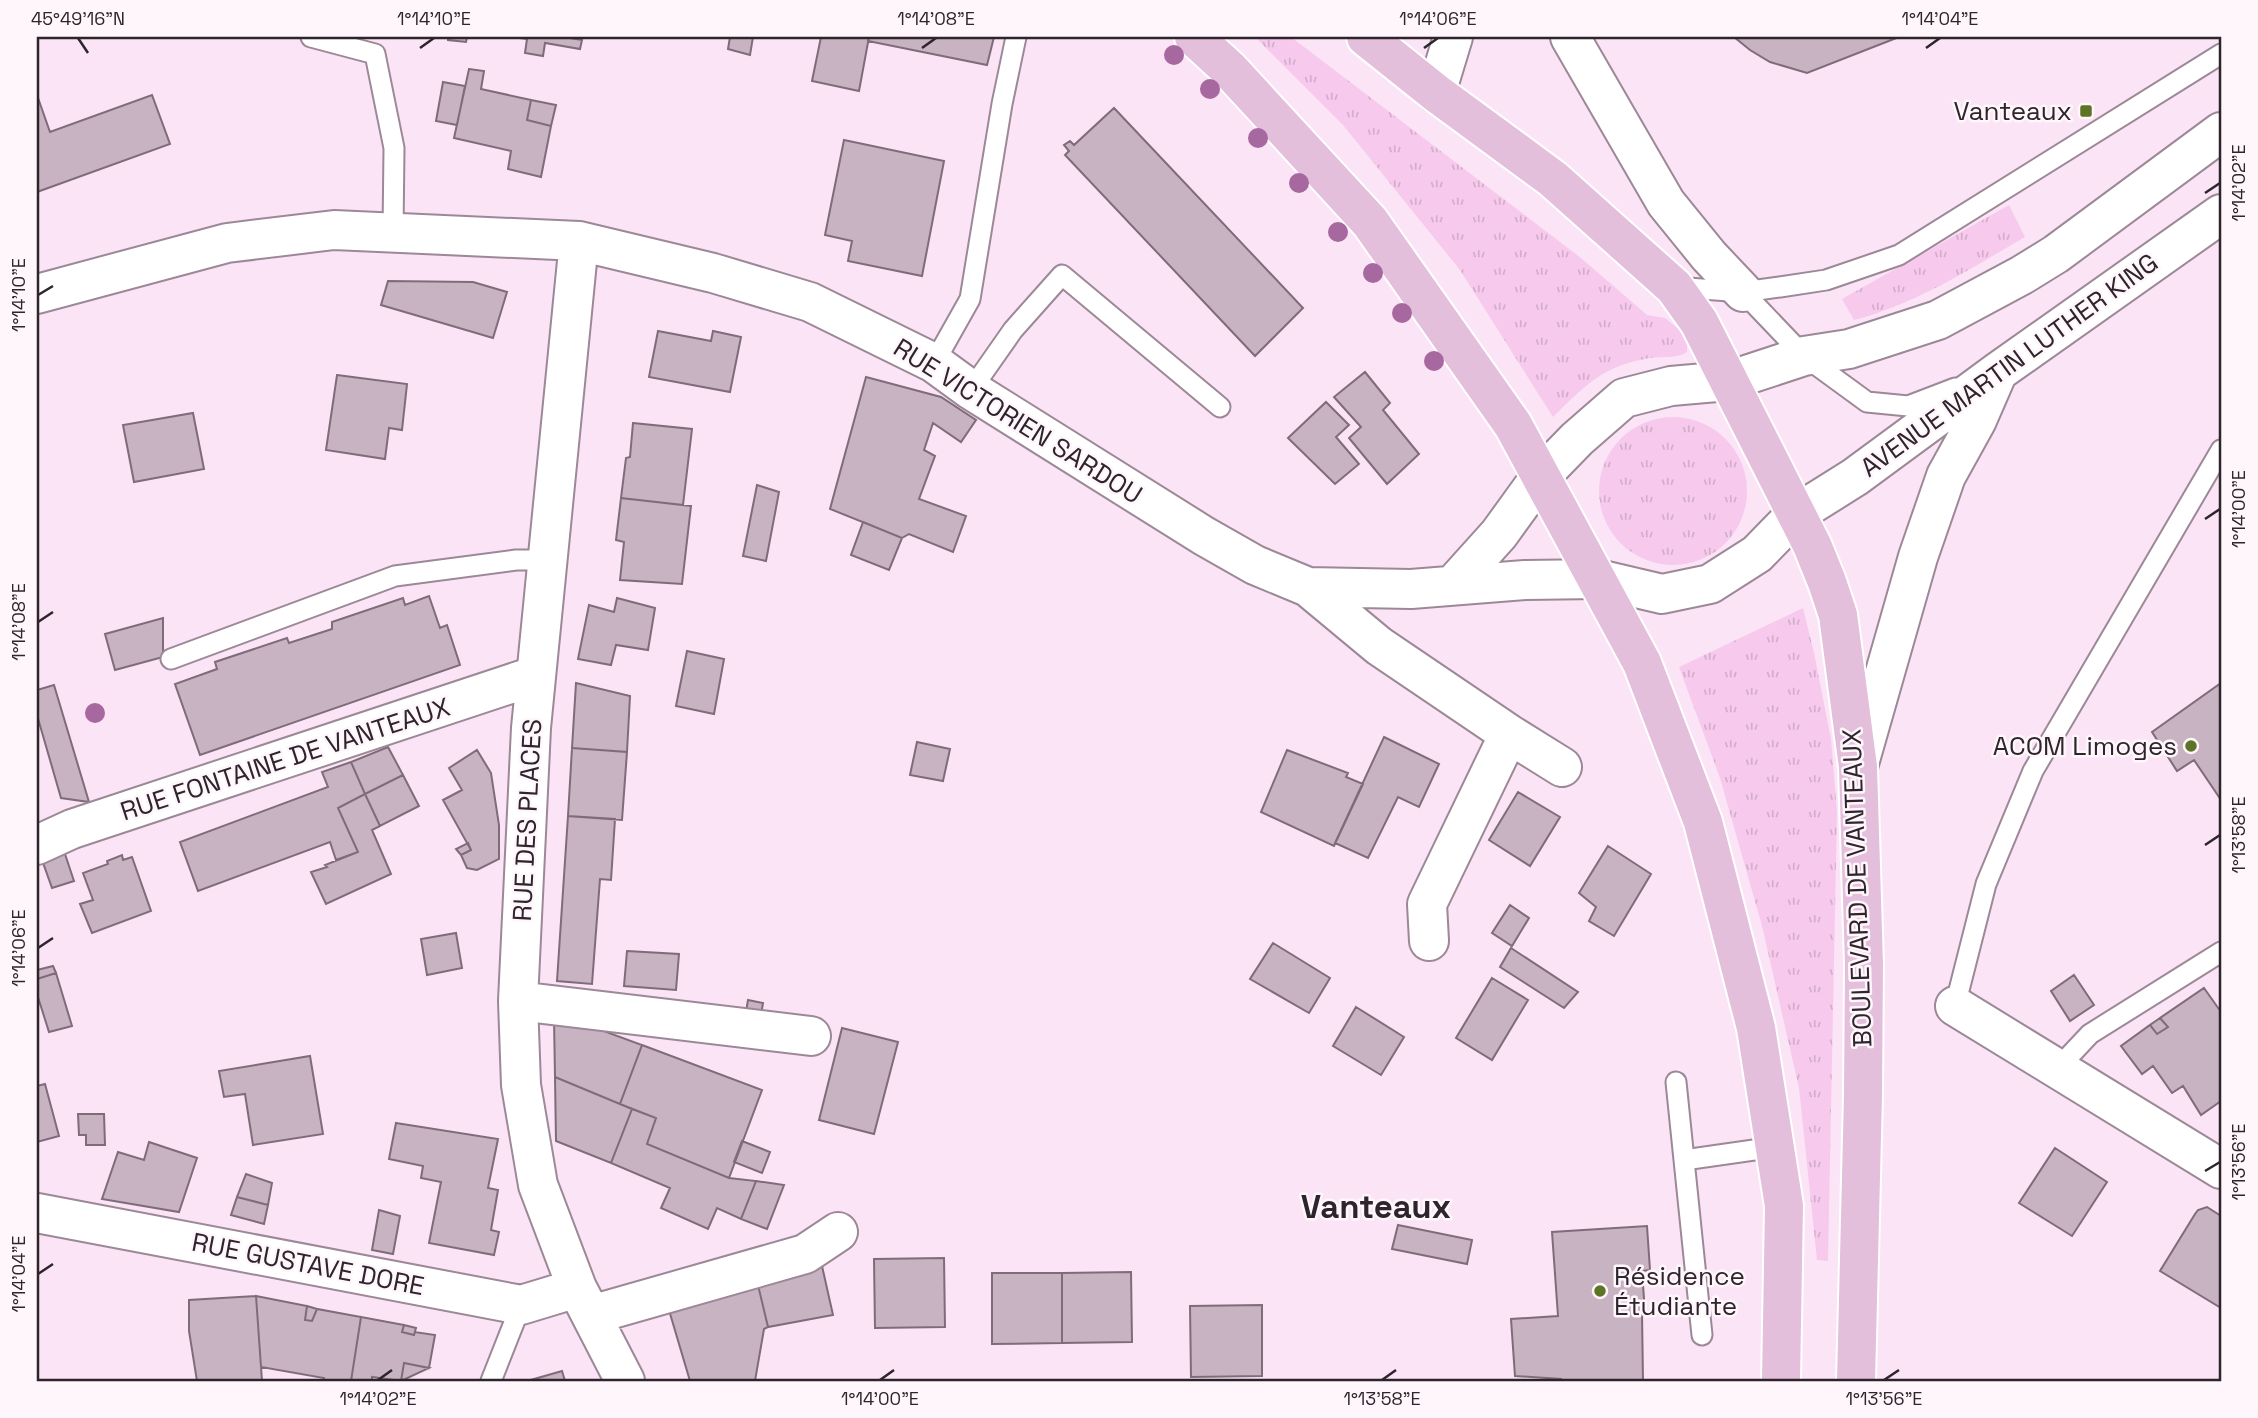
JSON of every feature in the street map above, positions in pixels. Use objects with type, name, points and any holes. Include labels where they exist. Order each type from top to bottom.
[{"type":"main road","points":[[1194,37],[1229,69],[1370,222],[1513,425],[1642,663],[1703,822],[1756,1028],[1784,1206],[1781,1381]]},
{"type":"main road","name":"BOULEVARD DE VANTEAUX","points":[[1366,37],[1436,93],[1553,179],[1674,287],[1699,322],[1796,514],[1827,582],[1838,615],[1858,767],[1864,965],[1856,1381]]},
{"type":"street","points":[[1436,93],[1453,37]]},
{"type":"street","points":[[1570,37],[1666,203],[1709,256],[1743,292]]},
{"type":"street","points":[[1454,584],[1499,534],[1541,477],[1577,439],[1625,398],[1671,386],[1728,381],[1804,356],[1849,349],[1938,320],[2056,254],[2221,132]]},
{"type":"street","name":"AVENUE MARTIN LUTHER KING","points":[[1796,514],[1854,477],[2221,214]]},
{"type":"street","name":"RUE VICTORIEN SARDOU","points":[[37,294],[227,243],[334,230],[579,241],[713,273],[810,302],[934,363],[971,390],[1214,542],[1255,565],[1308,587],[1411,589],[1525,580],[1598,579]]},
{"type":"street","name":"RUE DES PLACES","points":[[579,241],[534,676],[518,1001],[522,1085],[538,1185],[584,1301],[625,1381]]},
{"type":"street","points":[[1858,767],[1918,557],[1946,476],[1977,420],[1999,371]]},
{"type":"street","points":[[1598,579],[1662,594],[1710,584],[1757,554],[1796,514]]},
{"type":"street","points":[[1308,587],[1379,646],[1509,734],[1562,766]]},
{"type":"street","name":"RUE FONTAINE DE VANTEAUX","points":[[37,845],[72,829],[534,676]]},
{"type":"street","points":[[1429,941],[1427,904],[1509,734]]},
{"type":"street","points":[[518,1001],[811,1036]]},
{"type":"street","points":[[1955,1006],[2221,1169]]},
{"type":"street","name":"RUE GUSTAVE DORE","points":[[37,1213],[521,1305],[584,1301],[805,1254],[838,1232]]},
{"type":"lane","points":[[311,37],[375,54],[394,148],[393,233]]},
{"type":"lane","points":[[934,363],[970,299],[1016,37]]},
{"type":"lane","points":[[1674,287],[1743,292],[1826,280],[1899,255],[2221,54]]},
{"type":"lane","points":[[971,390],[1013,330],[1062,275],[1220,407]]},
{"type":"lane","points":[[1743,292],[1804,356],[1867,402],[1908,406],[1999,371]]},
{"type":"lane","points":[[1955,1006],[1986,884],[2033,771],[2221,450]]},
{"type":"lane","points":[[172,659],[395,576],[516,560],[546,560]]},
{"type":"lane","points":[[2058,1068],[2090,1034],[2221,952]]},
{"type":"lane","points":[[1676,1082],[1702,1335]]},
{"type":"lane","points":[[1684,1160],[1775,1147]]},
{"type":"lane","points":[[491,1381],[521,1305]]},
{"type":"green space","points":[[1255,37],[1291,37],[1581,258],[1647,315],[1665,318],[1681,331],[1687,343],[1687,352],[1619,366],[1596,378],[1553,417],[1460,270],[1343,125]]},
{"type":"green space","points":[[2009,205],[2025,237],[1921,295],[1854,320],[1842,299]]},
{"type":"green space","points":[[1673,417],[1701,422],[1726,438],[1742,463],[1747,491],[1742,519],[1726,544],[1701,560],[1673,565],[1645,560],[1620,544],[1604,519],[1599,491],[1604,463],[1620,438],[1645,422]]},
{"type":"green space","points":[[1803,608],[1831,739],[1837,812],[1828,1261],[1817,1260],[1799,1088],[1762,926],[1720,778],[1679,667]]},
{"type":"building","points":[[448,37],[467,37],[466,42],[448,40]]},
{"type":"building","points":[[513,37],[564,37],[582,40],[580,49],[545,43],[543,56],[525,53],[527,39]]},
{"type":"building","points":[[730,37],[753,37],[750,55],[728,49]]},
{"type":"building","points":[[821,37],[869,37],[859,91],[812,81]]},
{"type":"building","points":[[869,37],[994,37],[987,65],[868,41]]},
{"type":"building","points":[[1734,37],[1899,37],[1807,73],[1770,62]]},
{"type":"building","points":[[469,69],[484,71],[481,89],[531,100],[527,120],[551,126],[541,177],[508,169],[511,151],[454,138]]},
{"type":"building","points":[[443,82],[465,86],[457,125],[436,121]]},
{"type":"building","points":[[37,95],[50,132],[152,95],[170,144],[37,192]]},
{"type":"building","points":[[531,100],[556,105],[551,126],[527,120]]},
{"type":"building","points":[[1114,108],[1303,308],[1255,356],[1065,155],[1069,151],[1064,145],[1070,141],[1074,145]]},
{"type":"building","points":[[844,140],[944,161],[922,276],[848,261],[852,241],[825,235]]},
{"type":"building","points":[[388,281],[473,282],[507,292],[493,338],[381,305]]},
{"type":"building","points":[[658,331],[711,341],[713,331],[741,337],[730,392],[649,377]]},
{"type":"building","points":[[1365,372],[1390,403],[1383,410],[1419,454],[1387,484],[1349,438],[1361,427],[1334,397]]},
{"type":"building","points":[[337,375],[407,384],[402,430],[389,428],[385,459],[326,450]]},
{"type":"building","points":[[866,377],[941,397],[976,420],[961,442],[933,423],[924,450],[935,456],[919,499],[966,516],[953,552],[909,534],[902,538],[830,509]]},
{"type":"building","points":[[1326,402],[1349,425],[1336,437],[1359,464],[1335,484],[1288,438]]},
{"type":"building","points":[[193,413],[204,469],[134,482],[123,425]]},
{"type":"building","points":[[633,423],[692,429],[683,505],[621,498],[626,458],[630,457]]},
{"type":"building","points":[[757,485],[779,492],[766,561],[743,556]]},
{"type":"building","points":[[621,498],[691,506],[682,584],[620,580],[624,542],[616,540]]},
{"type":"building","points":[[863,522],[902,538],[889,570],[851,555]]},
{"type":"building","points":[[429,596],[440,628],[447,625],[460,665],[200,755],[175,684],[217,669],[215,662],[287,638],[289,643],[332,629],[332,622],[403,598],[405,605]]},
{"type":"building","points":[[617,598],[655,608],[648,650],[616,645],[611,665],[578,659],[589,605],[614,612]]},
{"type":"building","points":[[163,618],[163,657],[115,670],[105,634]]},
{"type":"building","points":[[687,651],[724,659],[714,714],[676,706]]},
{"type":"building","points":[[576,683],[630,696],[627,752],[572,748]]},
{"type":"building","name":"ACOM Limoges","points":[[2221,683],[2221,800],[2194,760],[2177,771],[2152,732]]},
{"type":"building","points":[[54,685],[89,802],[61,798],[37,715],[37,690]]},
{"type":"building","points":[[1384,737],[1439,764],[1419,807],[1398,797],[1368,858],[1335,843]]},
{"type":"building","points":[[917,742],[950,749],[943,781],[910,775]]},
{"type":"building","points":[[388,747],[403,775],[365,794],[351,762]]},
{"type":"building","points":[[572,748],[627,752],[622,820],[568,816]]},
{"type":"building","points":[[477,750],[491,773],[499,825],[499,859],[477,870],[467,868],[461,855],[471,850],[443,800],[462,790],[449,768]]},
{"type":"building","points":[[1287,750],[1348,773],[1346,777],[1363,784],[1334,846],[1261,812]]},
{"type":"building","points":[[351,762],[365,794],[338,808],[358,852],[336,860],[330,842],[198,891],[180,842],[328,787],[322,772]]},
{"type":"building","points":[[403,775],[419,806],[380,826],[365,794]]},
{"type":"building","points":[[1518,792],[1560,817],[1530,866],[1489,840]]},
{"type":"building","points":[[365,794],[380,826],[372,830],[391,874],[326,904],[311,872],[358,852],[338,808]]},
{"type":"building","points":[[568,816],[615,819],[611,880],[600,879],[592,984],[557,981]]},
{"type":"building","points":[[468,843],[471,850],[461,855],[456,849]]},
{"type":"building","points":[[1608,846],[1651,874],[1614,936],[1589,921],[1596,907],[1579,893]]},
{"type":"building","points":[[63,848],[74,881],[52,888],[41,857]]},
{"type":"building","points":[[122,855],[123,860],[132,857],[151,911],[92,933],[80,904],[93,900],[83,873],[108,864],[107,861]]},
{"type":"building","points":[[1510,905],[1529,918],[1512,946],[1492,933]]},
{"type":"building","points":[[456,933],[462,968],[427,975],[421,939]]},
{"type":"building","points":[[1273,943],[1330,978],[1309,1013],[1250,979]]},
{"type":"building","points":[[1511,948],[1578,992],[1564,1008],[1500,967]]},
{"type":"building","points":[[627,951],[679,954],[676,990],[624,986]]},
{"type":"building","points":[[53,966],[56,973],[37,979],[37,970]]},
{"type":"building","points":[[56,973],[72,1026],[49,1032],[37,994],[37,979]]},
{"type":"building","points":[[2074,975],[2094,1005],[2070,1021],[2051,991]]},
{"type":"building","points":[[1492,978],[1528,1000],[1492,1060],[1456,1038]]},
{"type":"building","points":[[2204,988],[2221,1012],[2221,1101],[2201,1115],[2183,1086],[2172,1093],[2153,1066],[2142,1074],[2121,1046],[2150,1025],[2157,1034],[2168,1027],[2160,1018]]},
{"type":"building","points":[[748,1000],[763,1003],[760,1021],[745,1018]]},
{"type":"building","points":[[1356,1007],[1404,1037],[1381,1075],[1333,1046]]},
{"type":"building","points":[[563,1016],[642,1045],[620,1104],[555,1077],[554,1018]]},
{"type":"building","points":[[2160,1018],[2168,1027],[2157,1034],[2150,1025]]},
{"type":"building","points":[[842,1028],[898,1042],[874,1134],[819,1120]]},
{"type":"building","points":[[642,1045],[762,1090],[729,1178],[647,1144],[656,1118],[620,1104]]},
{"type":"building","points":[[310,1056],[323,1134],[253,1145],[245,1094],[224,1097],[219,1071]]},
{"type":"building","points":[[555,1077],[632,1109],[611,1163],[556,1141]]},
{"type":"building","points":[[45,1084],[59,1136],[37,1142],[37,1086]]},
{"type":"building","points":[[632,1109],[656,1118],[647,1144],[729,1178],[756,1181],[741,1219],[717,1208],[708,1229],[661,1208],[670,1188],[611,1163]]},
{"type":"building","points":[[78,1114],[104,1114],[105,1145],[86,1145],[86,1135],[79,1135]]},
{"type":"building","points":[[396,1123],[498,1139],[488,1188],[498,1190],[491,1230],[499,1232],[494,1255],[429,1243],[441,1182],[421,1178],[423,1166],[389,1159]]},
{"type":"building","points":[[742,1141],[770,1152],[762,1173],[734,1162]]},
{"type":"building","points":[[149,1142],[197,1158],[179,1212],[102,1199],[118,1152],[144,1160]]},
{"type":"building","points":[[2055,1148],[2107,1182],[2072,1236],[2019,1203]]},
{"type":"building","points":[[246,1174],[272,1183],[268,1205],[237,1197]]},
{"type":"building","points":[[756,1181],[784,1185],[767,1229],[741,1219]]},
{"type":"building","points":[[237,1197],[268,1205],[264,1224],[231,1215]]},
{"type":"building","points":[[2207,1207],[2221,1216],[2221,1308],[2160,1271],[2195,1214]]},
{"type":"building","points":[[379,1210],[400,1216],[393,1254],[372,1250]]},
{"type":"building","points":[[1398,1225],[1472,1240],[1467,1264],[1392,1249]]},
{"type":"building","name":"Résidence Étudiante","points":[[1647,1226],[1650,1270],[1642,1271],[1645,1312],[1642,1313],[1643,1381],[1561,1381],[1515,1376],[1511,1319],[1558,1316],[1552,1232]]},
{"type":"building","points":[[944,1258],[945,1327],[875,1328],[874,1259]]},
{"type":"building","points":[[822,1266],[833,1315],[768,1327],[757,1281]]},
{"type":"building","points":[[1131,1272],[1132,1342],[1062,1343],[1062,1273]]},
{"type":"building","points":[[992,1273],[1062,1273],[1062,1343],[992,1344]]},
{"type":"building","points":[[757,1281],[768,1327],[764,1329],[755,1381],[690,1381],[666,1300]]},
{"type":"building","points":[[256,1296],[262,1381],[197,1381],[189,1331],[189,1300]]},
{"type":"building","points":[[256,1296],[307,1306],[305,1320],[312,1321],[317,1309],[361,1317],[351,1381],[324,1381],[324,1378],[261,1367]]},
{"type":"building","points":[[1262,1305],[1262,1376],[1191,1377],[1190,1306]]},
{"type":"building","points":[[307,1306],[317,1309],[312,1321],[305,1320]]},
{"type":"building","points":[[361,1317],[404,1325],[402,1332],[414,1335],[415,1332],[435,1335],[429,1368],[404,1363],[401,1381],[372,1377],[372,1381],[351,1381]]},
{"type":"building","points":[[404,1325],[416,1328],[414,1335],[402,1332]]},
{"type":"building","points":[[404,1363],[429,1368],[401,1381]]},
{"type":"building","points":[[562,1371],[565,1381],[527,1381]]},
{"type":"place","name":"Vanteaux","points":[[2086,111]]},
{"type":"place","name":"ACOM Limoges","points":[[2191,746]]},
{"type":"place","name":"Résidence Étudiante","points":[[1600,1291]]},
{"type":"district","name":"Vanteaux","points":[[1376,1206]]}]
